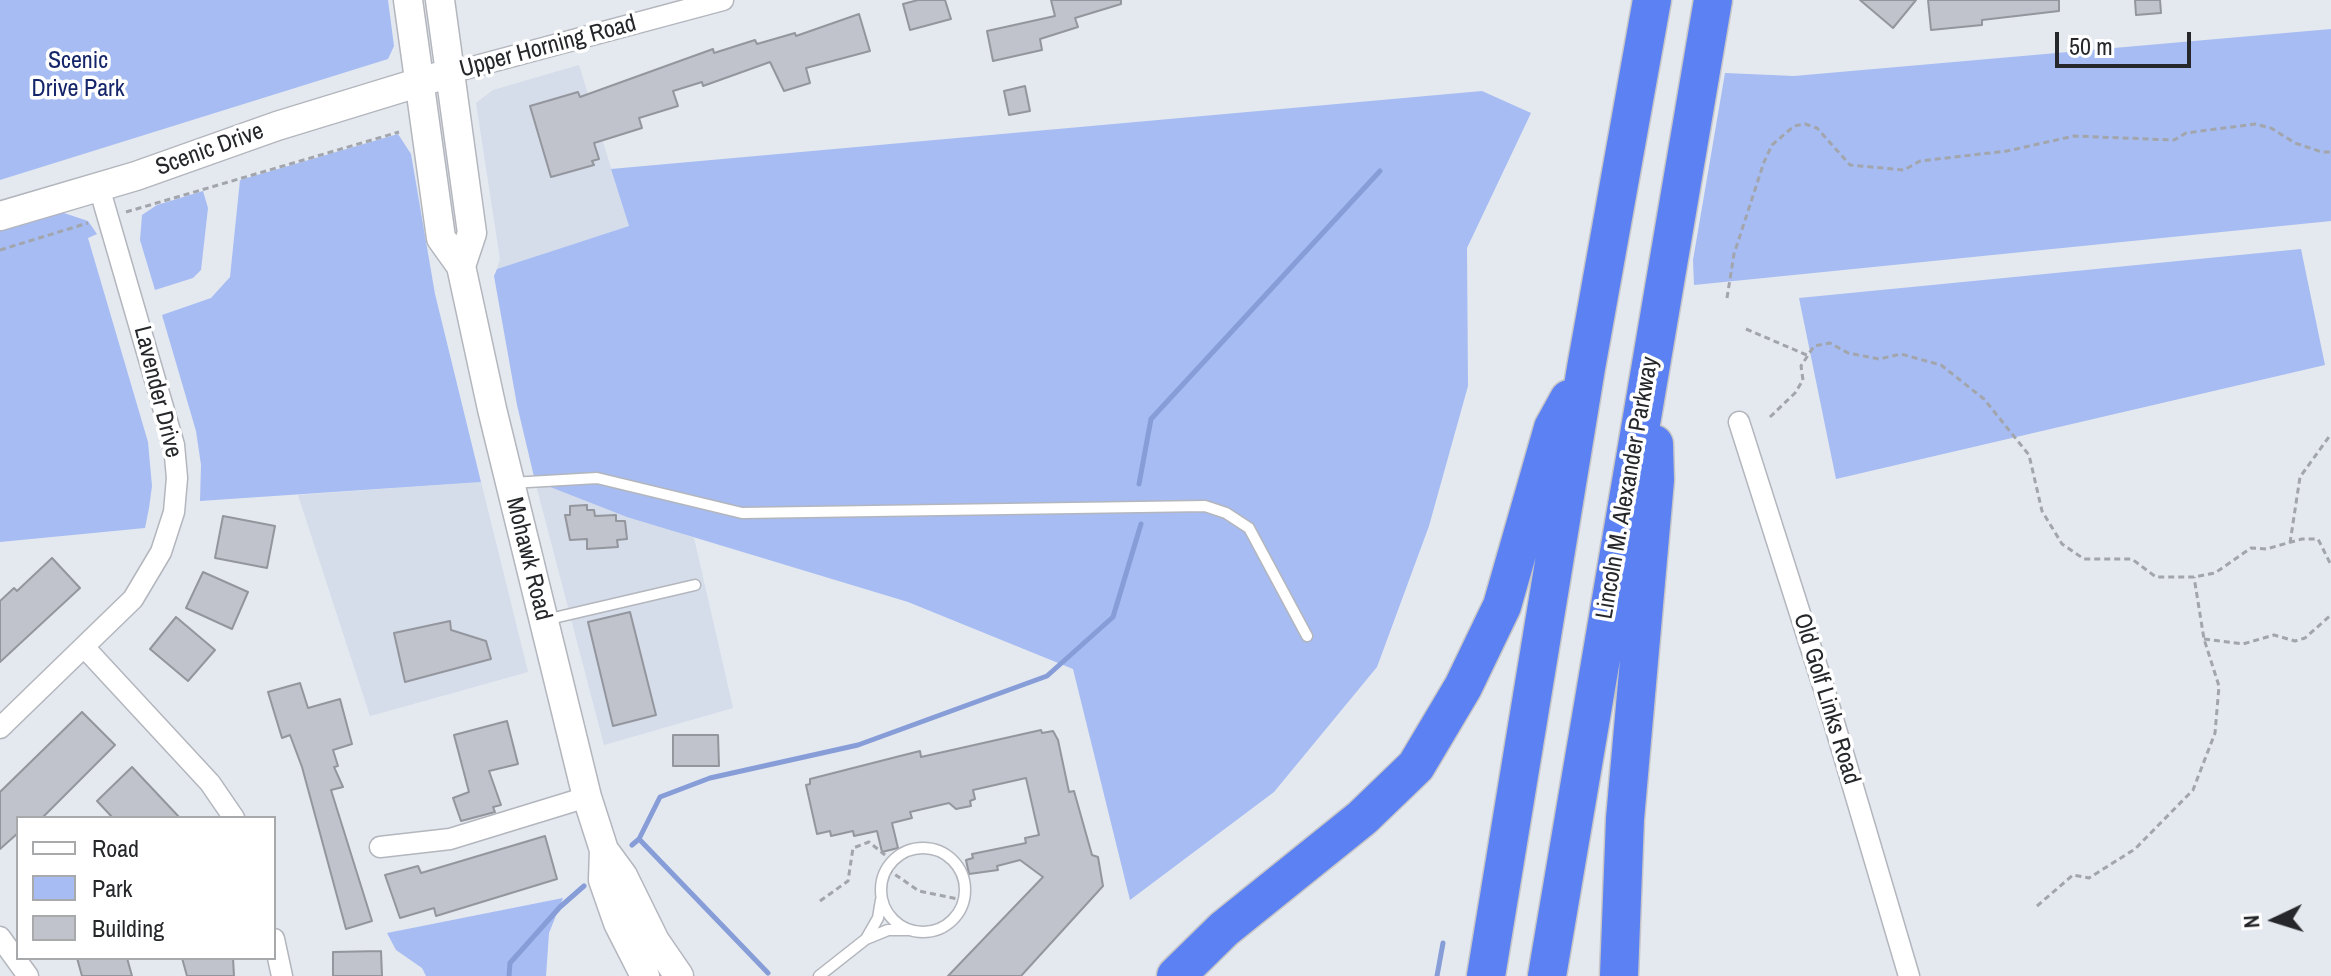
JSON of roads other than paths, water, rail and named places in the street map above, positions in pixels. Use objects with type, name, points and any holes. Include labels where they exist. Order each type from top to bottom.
[{"type":"highway","points":[[1486,976],[1586,368],[1652,0]]},
{"type":"highway","name":"Lincoln M. Alexander Parkway","points":[[1547,976],[1651,350],[1713,0]]},
{"type":"highway","points":[[1619,976],[1635,675],[1655,480],[1651,350]]},
{"type":"highway","points":[[1176,976],[1224,929],[1362,818],[1416,766],[1463,687],[1502,606],[1553,428],[1586,368]]},
{"type":"main road","name":"Mohawk Road","points":[[408,0],[441,238],[461,266],[509,483],[587,797],[604,850],[623,876],[650,933],[679,976]]},
{"type":"main road","name":"Mohawk Road","points":[[440,0],[472,233],[461,266]]},
{"type":"main road","name":"Upper Horning Road","points":[[419,83],[450,73]]},
{"type":"main road","name":"Scenic Drive","points":[[0,216],[419,83]]},
{"type":"main road","name":"Mohawk Road","points":[[604,850],[603,880],[618,923],[645,976]]},
{"type":"street","name":"Upper Horning Road","points":[[450,73],[723,0]]},
{"type":"street","name":"Lavender Drive","points":[[0,728],[133,599],[157,561],[174,512],[177,478],[174,445],[99,187]]},
{"type":"street","name":"Old Golf Links Road","points":[[1739,422],[1909,976]]},
{"type":"street","points":[[85,648],[210,783],[233,816]]},
{"type":"street","points":[[380,847],[450,839],[587,797]]},
{"type":"street","points":[[0,937],[16,959]]},
{"type":"street","points":[[276,948],[282,976]]},
{"type":"lane","points":[[509,483],[597,478],[742,513],[1205,506],[1226,513],[1249,528],[1307,636]]},
{"type":"lane","points":[[543,620],[695,585]]},
{"type":"lane","points":[[819,976],[866,939],[888,930],[939,929],[952,920],[963,900],[964,879],[954,861],[942,852],[913,848],[900,854],[887,869],[878,918],[866,939]]},
{"type":"lane","points":[[881,898],[887,912],[910,930]]},
{"type":"waterway","points":[[1139,484],[1151,419],[1380,171]]},
{"type":"waterway","points":[[632,845],[639,839],[660,797],[710,778],[858,745],[1047,676],[1113,617],[1141,524]]},
{"type":"waterway","points":[[639,839],[768,973]]},
{"type":"waterway","points":[[509,976],[510,963],[560,907],[584,886]]},
{"type":"waterway","points":[[1437,976],[1443,943]]},
{"type":"park label","name":"Scenic Drive Park","points":[[78,76]]}]
